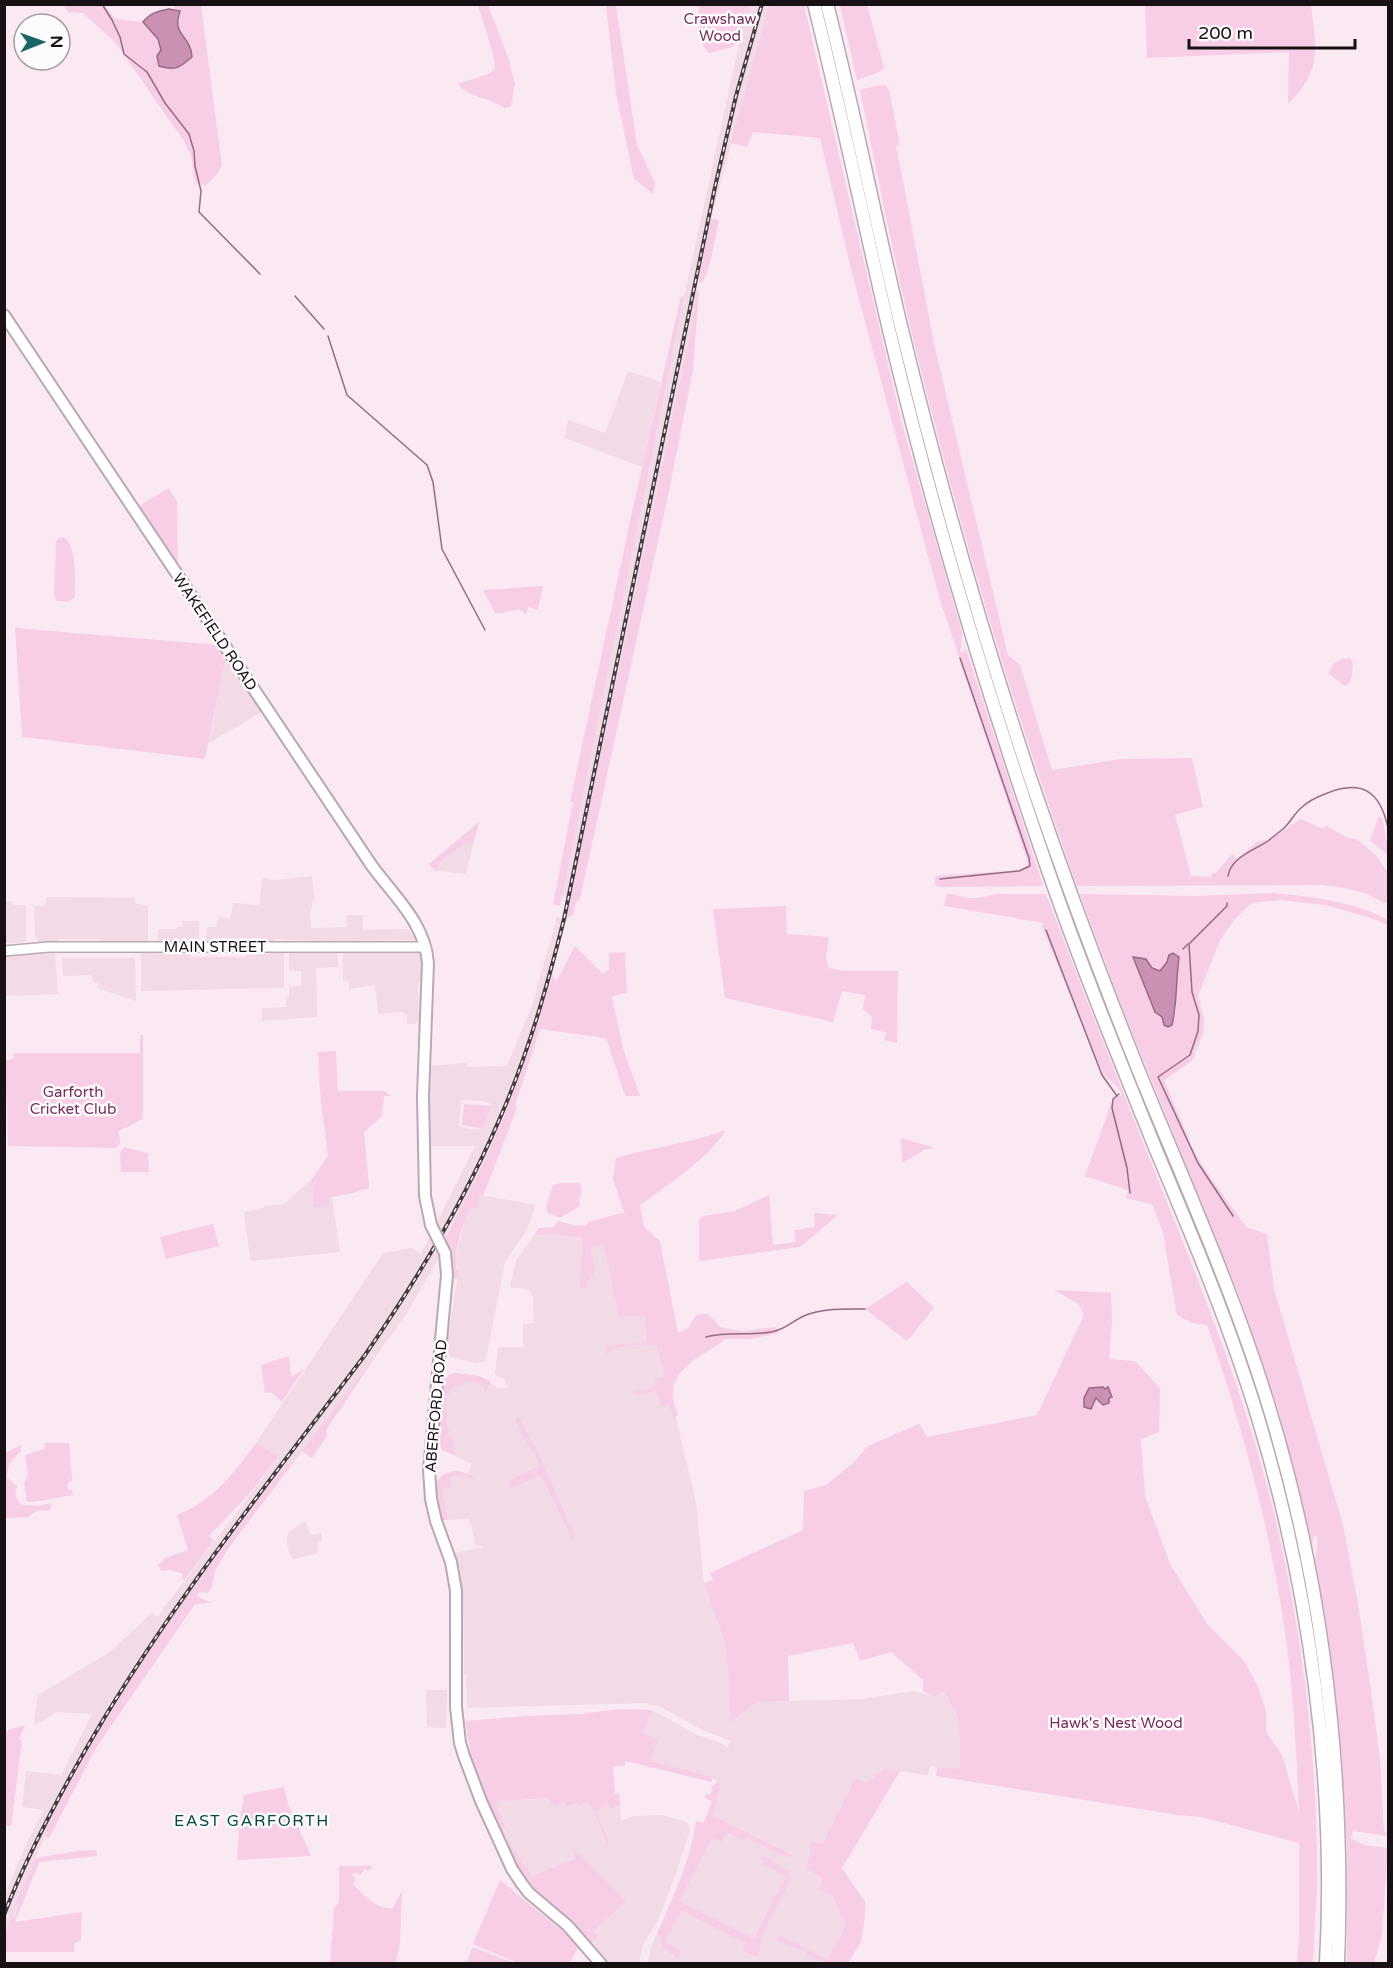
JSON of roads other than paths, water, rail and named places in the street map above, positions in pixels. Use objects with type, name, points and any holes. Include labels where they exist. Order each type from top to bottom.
[{"type":"highway","points":[[814,4],[891,335],[942,530],[1002,732],[1043,856],[1096,1000],[1232,1338],[1276,1481],[1302,1603],[1318,1722],[1327,1841],[1325,1964]]},
{"type":"highway","points":[[827,4],[861,142],[906,344],[953,527],[990,651],[1035,790],[1105,984],[1220,1265],[1245,1333],[1270,1410],[1288,1478],[1314,1600],[1331,1719],[1339,1840],[1338,1964]]},
{"type":"main road","name":"WAKEFIELD ROAD","points":[[4,315],[372,866],[412,916],[426,947]]},
{"type":"main road","name":"MAIN STREET","points":[[4,951],[49,947],[426,947]]},
{"type":"main road","name":"ABERFORD ROAD","points":[[426,947],[428,983],[424,1027],[423,1118],[425,1196],[430,1225],[445,1253],[447,1275],[429,1470],[431,1499],[436,1521],[451,1562],[456,1591],[456,1707],[460,1743],[481,1801],[512,1869],[529,1893],[568,1926],[601,1964]]},
{"type":"waterway","points":[[102,4],[120,37],[124,54],[147,72],[165,103],[189,134],[201,191],[199,212],[260,274]]},
{"type":"waterway","points":[[295,296],[324,329]]},
{"type":"waterway","points":[[328,336],[347,395],[427,465],[433,482],[442,549],[485,630]]},
{"type":"waterway","points":[[940,879],[1019,871],[1030,866],[960,658]]},
{"type":"waterway","points":[[1228,876],[1230,869],[1239,859],[1283,829],[1303,806],[1338,790],[1359,788],[1367,791],[1380,805],[1388,828]]},
{"type":"waterway","points":[[1227,903],[1227,906],[1189,944],[1192,992],[1199,1015],[1198,1031],[1190,1055],[1158,1077],[1198,1163],[1233,1216]]},
{"type":"waterway","points":[[1046,930],[1102,1075],[1117,1096]]},
{"type":"waterway","points":[[1183,949],[1188,944]]},
{"type":"waterway","points":[[1119,1094],[1113,1099],[1112,1108],[1127,1168],[1130,1193]]},
{"type":"waterway","points":[[706,1337],[771,1332],[816,1312],[865,1309]]},
{"type":"railway","points":[[4,1915],[50,1814],[113,1703],[181,1601],[365,1355],[403,1298],[471,1180],[510,1094],[536,1020],[564,919],[715,187],[736,96],[762,4]]},
{"type":"district","name":"EAST GARFORTH","points":[[252,1821]]},
{"type":"park label","name":"Crawshaw Wood","points":[[720,28]]},
{"type":"park label","name":"Garforth Cricket Club","points":[[73,1100]]},
{"type":"park label","name":"Hawk's Nest Wood","points":[[1116,1723]]}]
